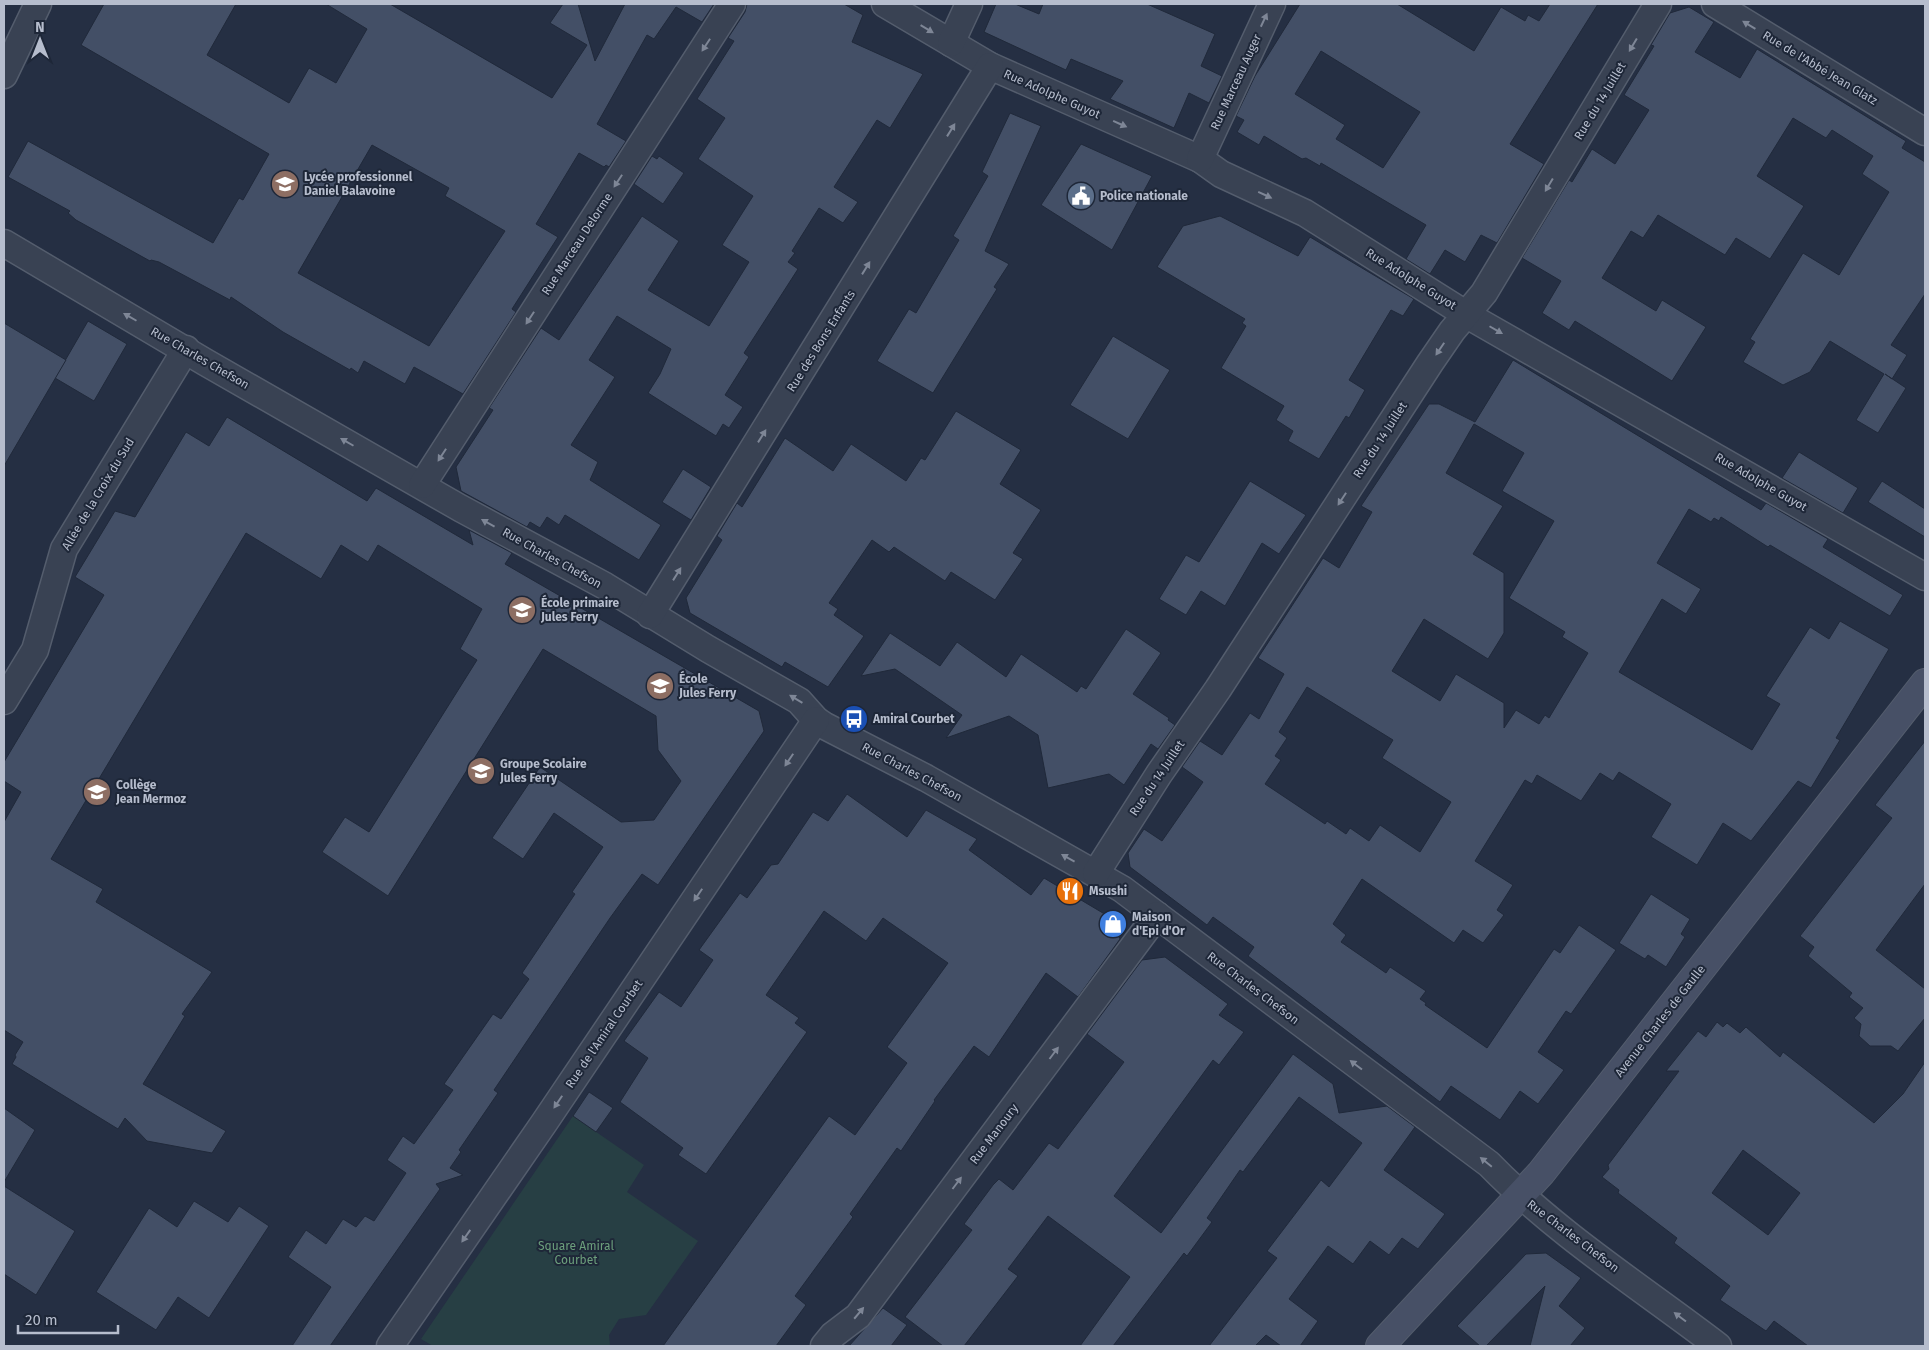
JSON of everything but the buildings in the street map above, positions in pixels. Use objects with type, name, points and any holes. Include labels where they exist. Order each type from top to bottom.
[{"type":"street","points":[[4,75],[38,4]]},
{"type":"street","name":"Rue Marceau Delorme","points":[[422,485],[732,4]]},
{"type":"street","name":"Rue Adolphe Guyot","points":[[885,4],[990,66],[1200,160],[1221,174],[1305,213],[1467,315],[1925,577]]},
{"type":"street","points":[[951,43],[969,4]]},
{"type":"street","name":"Rue Marceau Auger","points":[[1200,160],[1272,4]]},
{"type":"street","name":"Rue du 14 Juillet","points":[[1096,873],[1430,363],[1452,331],[1484,293],[1658,4]]},
{"type":"street","name":"Rue de l'Abbé Jean Glatz","points":[[1714,4],[1925,132]]},
{"type":"street","name":"Rue des Bons Enfants","points":[[650,615],[990,66]]},
{"type":"street","name":"Rue Charles Chefson","points":[[4,243],[422,485],[604,586],[650,615],[799,701],[816,720],[1122,889],[1489,1164],[1521,1197],[1718,1346]]},
{"type":"street","name":"Allée de la Croix du Sud","points":[[4,702],[35,650],[64,549],[186,349]]},
{"type":"street","name":"Avenue Charles de Gaulle","points":[[1380,1346],[1521,1197],[1925,683]]},
{"type":"street","name":"Rue de l'Amiral Courbet","points":[[390,1346],[544,1123],[816,720]]},
{"type":"street","name":"Rue Manoury","points":[[824,1346],[833,1335],[858,1316],[1157,916]]},
{"type":"green space","name":"Square Amiral Courbet","points":[[573,1116],[644,1165],[627,1192],[698,1241],[646,1315],[619,1319],[609,1335],[610,1346],[433,1346],[421,1339]]},
{"type":"place","name":"Lycée professionnel Daniel Balavoine","points":[[285,184]]},
{"type":"place","name":"Police nationale","points":[[1081,196]]},
{"type":"place","name":"École primaire Jules Ferry","points":[[522,610]]},
{"type":"place","name":"École Jules Ferry","points":[[660,686]]},
{"type":"place","name":"Amiral Courbet","points":[[854,719]]},
{"type":"place","name":"Groupe Scolaire Jules Ferry","points":[[481,771]]},
{"type":"place","name":"Collège Jean Mermoz","points":[[97,792]]},
{"type":"place","name":"Msushi","points":[[1070,891]]},
{"type":"place","name":"Maison d'Epi d'Or","points":[[1113,924]]}]
